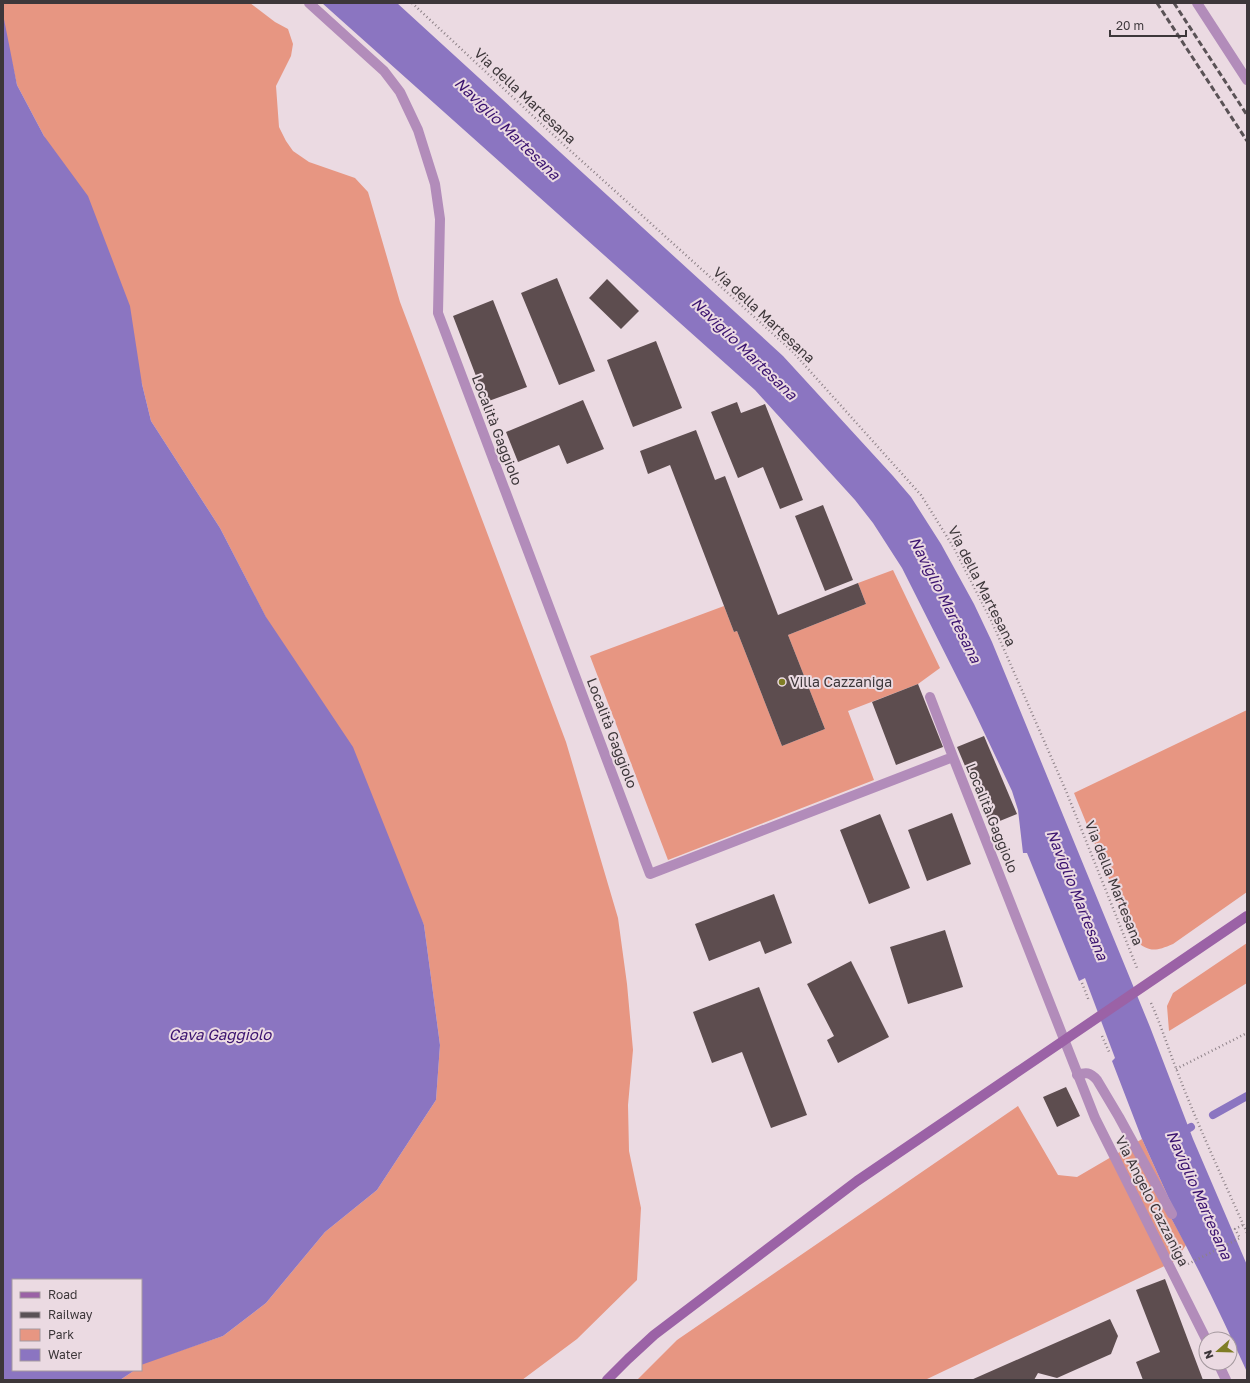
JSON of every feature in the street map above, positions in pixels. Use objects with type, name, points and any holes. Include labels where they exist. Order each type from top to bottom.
[{"type":"street","name":"Località Gaggiolo","points":[[309,3],[384,72],[400,92],[418,130],[435,184],[440,218],[438,314],[650,874],[953,758],[1077,1075]]},
{"type":"street","points":[[1197,3],[1247,80]]},
{"type":"street","points":[[930,697],[953,758]]},
{"type":"street","points":[[607,1380],[628,1358],[658,1332],[857,1181],[1018,1070],[1247,916]]},
{"type":"street","points":[[1077,1075],[1088,1072],[1097,1080],[1172,1214]]},
{"type":"street","name":"Via Angelo Cazzaniga","points":[[1077,1075],[1107,1144],[1202,1331]]},
{"type":"path","name":"Via della Martesana","points":[[412,3],[563,144],[792,351],[920,495],[954,548],[992,622],[1066,791],[1140,975]]},
{"type":"path","points":[[1149,997],[1199,1126],[1247,1233]]},
{"type":"path","points":[[1176,1069],[1247,1033]]},
{"type":"path","points":[[1185,1266],[1240,1238],[1235,1229],[1243,1225]]},
{"type":"green space","points":[[3,3],[250,3],[275,22],[288,29],[293,44],[291,56],[276,86],[279,127],[286,141],[293,151],[309,162],[355,178],[368,192],[400,302],[566,742],[618,918],[627,984],[633,1050],[628,1105],[629,1151],[641,1208],[637,1280],[577,1339],[522,1380],[120,1380],[134,1371],[142,1371],[142,1364],[144,1363],[223,1336],[266,1303],[325,1232],[377,1190],[436,1100],[440,1045],[424,925],[220,528],[151,421],[142,384],[44,136],[17,85],[6,36]]},
{"type":"green space","points":[[893,570],[940,668],[918,684],[848,711],[874,780],[668,860],[590,656],[724,606],[734,632],[737,631],[782,746],[825,729],[788,635],[866,604],[858,583]]},
{"type":"green space","points":[[1247,710],[1247,892],[1173,944],[1152,950],[1148,949],[1134,940],[1074,793]]},
{"type":"green space","points":[[1247,943],[1247,983],[1169,1031],[1167,1006],[1173,993]]},
{"type":"green space","points":[[1018,1106],[1058,1175],[1077,1177],[1142,1139],[1175,1212],[1170,1216],[1186,1245],[1175,1261],[925,1380],[637,1380],[677,1340]]},
{"type":"water","name":"Naviglio Martesana","points":[[322,3],[397,3],[783,356],[911,497],[941,544],[974,604],[992,642],[1150,1027],[1193,1139],[1247,1265],[1247,1372],[1238,1352],[1238,1331],[1229,1331],[1170,1216],[1175,1212],[1142,1139],[1112,1061],[1115,1058],[1085,978],[1079,981],[1027,853],[1023,853],[1018,810],[1012,791],[973,709],[902,568],[873,523],[855,500],[755,390]]},
{"type":"water","name":"Cava Gaggiolo","points":[[3,14],[17,85],[44,136],[88,196],[130,306],[142,384],[151,421],[220,528],[266,617],[353,747],[424,925],[440,1045],[436,1100],[377,1190],[325,1232],[266,1303],[223,1336],[142,1365],[142,1279],[12,1279],[12,1371],[134,1371],[120,1380],[3,1380]]},
{"type":"building","points":[[557,278],[595,371],[559,385],[521,293]]},
{"type":"building","points":[[607,279],[639,311],[621,329],[589,298]]},
{"type":"building","points":[[493,300],[527,387],[486,402],[453,316]]},
{"type":"building","points":[[656,341],[682,408],[633,427],[607,360]]},
{"type":"building","points":[[583,400],[604,449],[567,464],[559,445],[518,462],[506,432]]},
{"type":"building","points":[[737,402],[741,413],[765,404],[803,500],[780,509],[763,467],[738,478],[711,412]]},
{"type":"building","points":[[696,430],[715,480],[725,476],[778,615],[858,583],[866,604],[788,635],[825,729],[782,746],[737,631],[734,632],[670,465],[648,474],[640,451]]},
{"type":"building","points":[[823,505],[853,580],[825,591],[795,516]]},
{"type":"building","points":[[918,684],[943,747],[896,765],[872,702]]},
{"type":"building","points":[[984,736],[1017,814],[990,825],[957,747]]},
{"type":"building","points":[[952,813],[971,864],[927,881],[908,830]]},
{"type":"building","points":[[880,814],[910,888],[869,904],[840,830]]},
{"type":"building","points":[[774,894],[792,943],[765,954],[760,941],[709,961],[695,924]]},
{"type":"building","points":[[945,930],[963,987],[908,1004],[890,947]]},
{"type":"building","points":[[851,961],[889,1037],[838,1063],[827,1040],[834,1036],[807,984]]},
{"type":"building","points":[[759,987],[807,1115],[771,1128],[742,1052],[712,1063],[693,1012]]},
{"type":"building","points":[[1066,1087],[1080,1116],[1057,1127],[1043,1097]]},
{"type":"building","points":[[1165,1279],[1198,1367],[1198,1371],[1200,1371],[1203,1380],[1143,1380],[1136,1362],[1160,1352],[1136,1290]]},
{"type":"building","points":[[1110,1319],[1118,1336],[1111,1354],[1057,1378],[1038,1373],[1034,1380],[971,1380]]},
{"type":"waterway","points":[[1213,1115],[1247,1096]]},
{"type":"waterway","name":"Naviglio Martesana","points":[[1179,1134],[1191,1127]]},
{"type":"railway","points":[[1157,3],[1247,141]]},
{"type":"railway","points":[[1174,3],[1247,115]]},
{"type":"place","name":"Villa Cazzaniga","points":[[782,682]]}]
